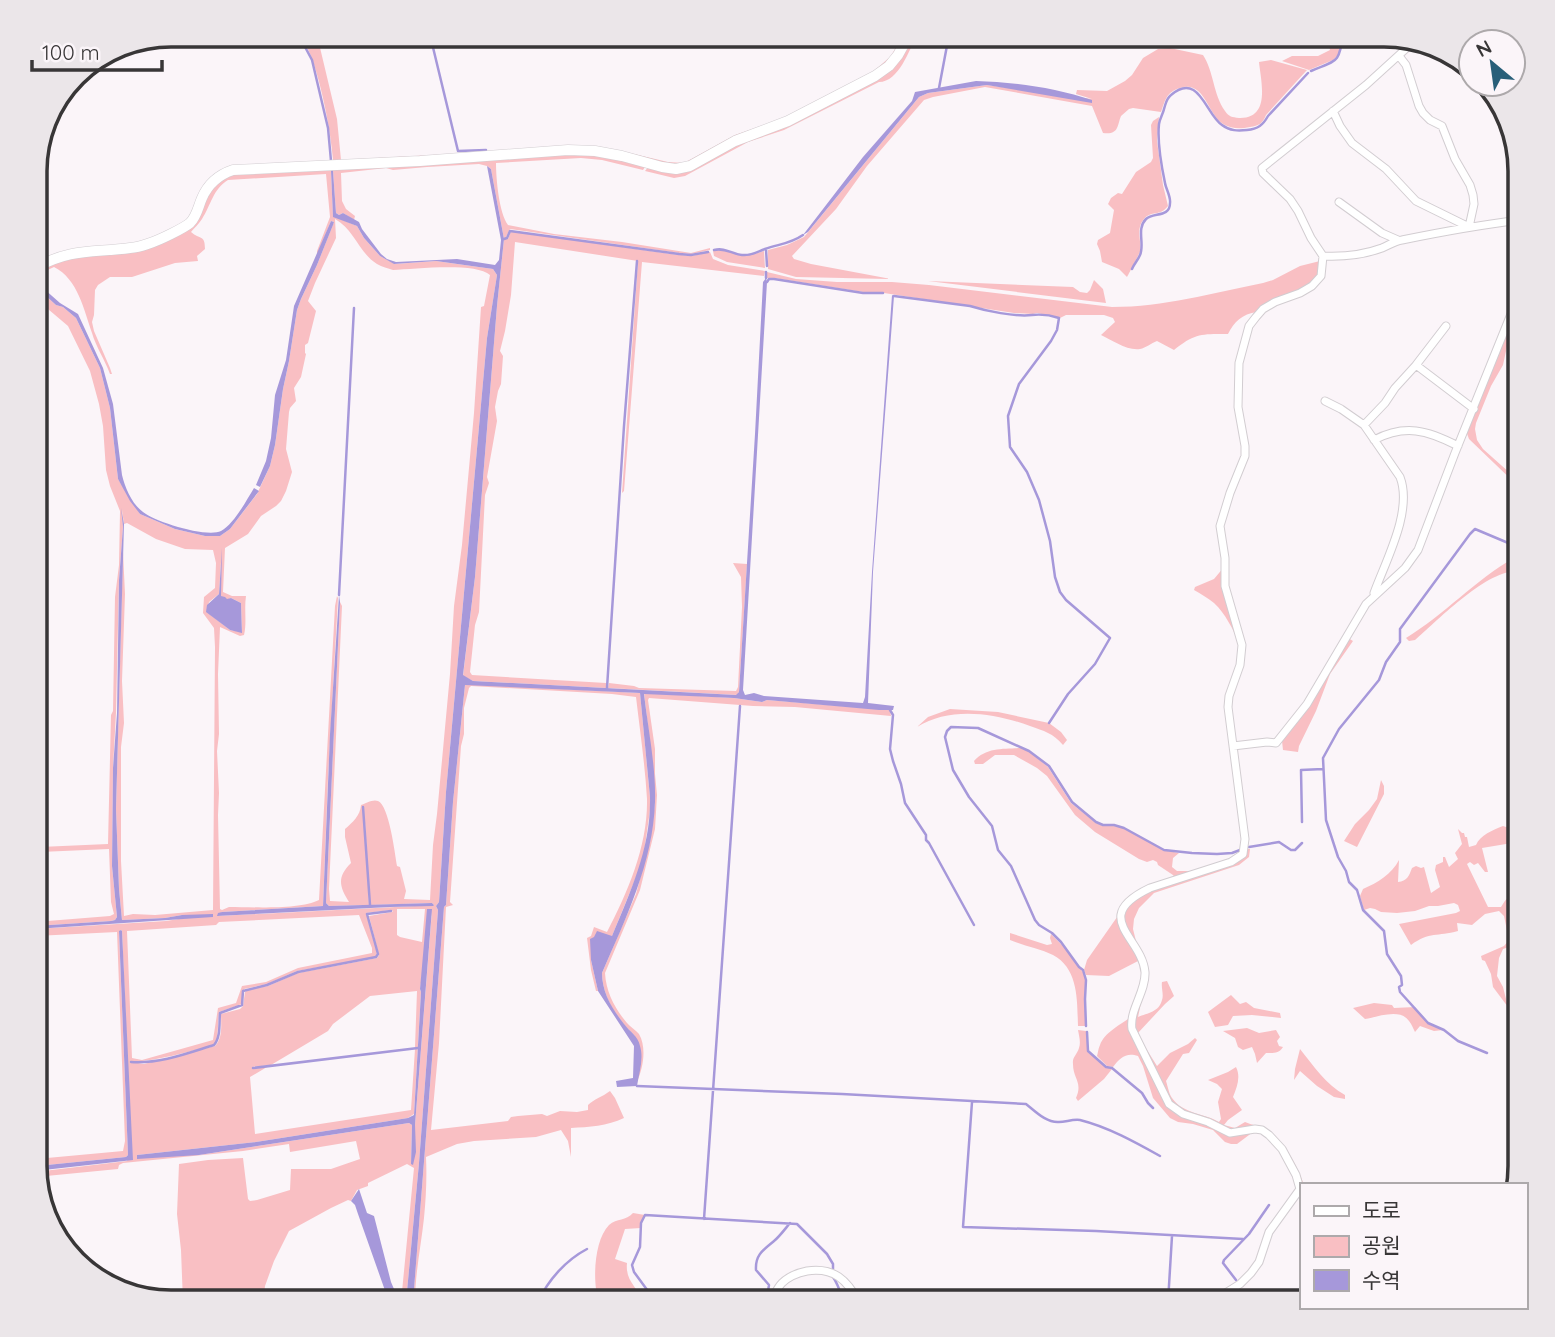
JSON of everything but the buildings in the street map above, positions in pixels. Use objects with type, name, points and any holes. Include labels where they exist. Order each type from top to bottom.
[{"type":"street","points":[[48,262],[84,251],[132,248],[174,233],[190,223],[211,182],[221,174],[233,170],[420,161],[568,150],[609,153],[676,169],[690,166],[735,141],[788,121],[875,76],[890,66],[902,47]]},
{"type":"street","points":[[1300,1187],[1282,1149],[1262,1130],[1230,1133],[1183,1114],[1169,1104],[1132,1029],[1131,1022],[1143,990],[1145,973],[1143,962],[1124,930],[1121,915],[1130,899],[1137,894],[1231,862],[1243,854],[1245,839],[1228,707],[1240,665],[1242,645],[1225,586],[1225,558],[1220,535],[1230,493],[1245,456],[1238,407],[1239,363],[1249,326],[1256,317],[1275,302],[1311,286],[1321,276],[1324,256],[1311,238],[1290,198],[1263,173],[1262,168],[1405,49]]},
{"type":"street","points":[[1399,56],[1406,65],[1419,106],[1430,120],[1442,126],[1455,159],[1470,185],[1475,204],[1469,226]]},
{"type":"street","points":[[1333,111],[1352,143],[1386,169],[1416,201],[1469,226]]},
{"type":"street","points":[[1339,202],[1382,233],[1398,240]]},
{"type":"street","points":[[1324,256],[1346,257],[1363,254],[1398,240],[1508,221]]},
{"type":"street","points":[[1233,746],[1276,743],[1307,704],[1366,604],[1405,568],[1418,550],[1508,323]]},
{"type":"street","points":[[1363,425],[1446,326]]},
{"type":"street","points":[[1416,365],[1474,409]]},
{"type":"street","points":[[1325,401],[1363,425],[1400,477],[1405,496],[1403,513],[1372,597]]},
{"type":"street","points":[[1374,440],[1387,433],[1412,430],[1427,432],[1458,446]]},
{"type":"street","points":[[1230,1290],[1240,1284],[1259,1262],[1269,1232],[1300,1191]]},
{"type":"street","points":[[778,1290],[794,1275],[816,1270],[834,1273],[852,1290]]},
{"type":"green space","points":[[896,47],[899,47],[874,74],[692,163],[677,166],[608,152],[350,160],[488,152],[621,151],[684,163],[735,135],[784,118],[874,71],[891,56]]},
{"type":"green space","points":[[901,47],[911,47],[898,71],[886,81],[879,82],[784,130],[748,142],[685,176],[674,178],[645,171],[649,166],[668,170],[740,142],[873,80]]},
{"type":"green space","points":[[1329,47],[1340,47],[1333,60],[1309,70],[1282,61],[1292,56],[1318,56],[1330,50]]},
{"type":"green space","points":[[307,48],[320,48],[337,119],[341,160],[333,160],[323,98]]},
{"type":"green space","points":[[1170,48],[1203,55],[1221,104],[1228,114],[1239,118],[1249,117],[1260,106],[1262,89],[1259,62],[1271,60],[1307,70],[1262,122],[1243,128],[1223,124],[1200,93],[1188,87],[1169,94],[1161,112],[1129,109],[1121,116],[1112,133],[1103,133],[1092,106],[985,87],[924,100],[867,166],[836,209],[792,256],[811,264],[891,279],[796,277],[768,269],[768,250],[804,237],[919,97],[928,93],[987,85],[1092,99],[1076,94],[1077,90],[1107,91],[1132,75],[1143,58],[1158,49]]},
{"type":"green space","points":[[1159,117],[1157,141],[1168,206],[1147,216],[1141,223],[1140,252],[1127,277],[1119,269],[1102,262],[1097,244],[1098,240],[1110,233],[1114,210],[1108,204],[1111,198],[1118,193],[1122,194],[1136,172],[1153,158],[1151,125]]},
{"type":"green space","points":[[560,154],[614,157],[645,167],[643,170],[581,158],[496,163],[500,204],[508,225],[691,253],[710,250],[691,254],[679,253],[510,229],[505,239],[508,239],[511,231],[671,254],[692,256],[710,252],[713,259],[728,265],[765,271],[764,276],[642,262],[622,493],[638,261],[515,242],[511,295],[500,351],[503,356],[501,384],[495,407],[497,421],[485,495],[479,612],[470,672],[472,675],[606,683],[606,688],[473,681],[463,676],[475,577],[504,239],[491,169],[479,164],[341,173],[342,201],[346,209],[355,216],[354,220],[343,213],[336,213],[331,171],[333,216],[357,226],[380,256],[395,264],[436,261],[493,269],[497,275],[487,338],[446,792],[407,1290],[402,1290],[414,1168],[407,1164],[357,1190],[351,1201],[331,1208],[289,1231],[274,1261],[264,1290],[183,1290],[177,1214],[179,1164],[243,1158],[250,1201],[290,1190],[291,1169],[331,1169],[360,1159],[356,1141],[290,1152],[289,1144],[243,1151],[123,1163],[118,1169],[48,1176],[48,1170],[127,1161],[131,1148],[121,930],[128,1155],[48,1165],[48,1158],[123,1151],[125,1141],[117,932],[48,935],[48,928],[185,918],[182,915],[122,920],[116,809],[123,552],[125,594],[121,861],[124,916],[213,910],[215,647],[214,628],[203,613],[204,597],[215,588],[216,563],[213,550],[185,549],[124,524],[122,510],[113,768],[112,866],[117,917],[111,921],[48,925],[48,921],[114,914],[109,849],[48,852],[48,847],[108,844],[120,511],[106,470],[103,426],[90,371],[68,326],[48,309],[48,298],[76,318],[100,368],[110,408],[118,479],[140,514],[175,529],[205,536],[220,536],[230,529],[257,494],[270,466],[297,310],[334,222],[331,221],[317,255],[330,217],[326,174],[228,180],[219,188],[202,219],[191,232],[204,241],[205,249],[197,256],[198,261],[175,263],[132,277],[110,277],[98,285],[95,290],[92,322],[112,374],[96,343],[74,287],[62,272],[54,267],[48,270],[48,264],[178,233],[212,188],[228,175]],"holes":[[[335,219],[342,223],[366,254],[383,267],[393,270],[459,267],[483,271],[490,275],[484,306],[481,307],[474,413],[454,606],[430,900],[404,899],[406,891],[400,867],[397,866],[388,820],[382,804],[374,800],[361,805],[358,816],[345,829],[351,863],[343,873],[341,882],[349,902],[330,901],[342,606],[340,602],[326,903],[329,906],[369,905],[364,806],[370,905],[434,905],[218,916],[222,912],[323,906],[337,596],[319,900],[288,907],[220,909],[218,674],[220,627],[240,636],[244,635],[245,626],[246,596],[232,596],[223,592],[225,548],[248,534],[261,516],[281,501],[286,491],[292,472],[286,449],[289,412],[296,401],[294,388],[301,377],[306,354],[305,345],[308,343],[316,311],[308,301],[336,238]],[[221,562],[221,597],[241,603],[242,632],[230,630],[207,612],[209,602],[219,594]],[[397,909],[425,909],[422,942],[397,935]],[[432,910],[415,1150],[411,1164],[412,1125],[409,1123],[199,1155],[137,1155],[256,1142],[408,1118],[414,1114],[420,989]],[[393,911],[369,916],[379,955],[377,958],[298,973],[268,986],[248,990],[240,1009],[221,1014],[220,1035],[215,1046],[144,1064],[132,1062],[172,1056],[213,1045],[217,1041],[219,1012],[242,1004],[244,989],[267,984],[297,971],[376,957],[366,913]],[[359,915],[372,953],[298,968],[266,982],[242,986],[236,1003],[218,1008],[213,1040],[142,1060],[132,1058],[127,931],[216,925],[219,922]],[[417,991],[417,1048],[411,1110],[255,1134],[250,1077],[267,1067],[252,1067],[271,1065],[328,1031],[333,1024],[370,996]]]},
{"type":"green space","points":[[720,249],[742,255],[764,251],[765,268],[727,262],[714,256],[713,251]]},
{"type":"green space","points":[[1320,261],[1318,276],[1310,284],[1243,317],[1228,334],[1199,336],[1174,350],[1157,341],[1142,348],[1125,347],[1101,335],[1115,322],[1113,318],[1104,315],[1066,315],[1060,318],[1037,313],[1014,313],[766,278],[767,272],[796,279],[929,285],[1112,307],[1169,302],[1263,283],[1300,266]]},
{"type":"green space","points":[[1094,280],[1103,289],[1106,303],[928,281],[1073,287],[1087,293]]},
{"type":"green space","points":[[1508,330],[1503,365],[1491,386],[1475,429],[1477,440],[1483,449],[1508,471],[1508,476],[1469,439],[1466,431]]},
{"type":"green space","points":[[1508,562],[1508,572],[1494,577],[1464,597],[1415,640],[1409,641],[1406,638],[1433,619]]},
{"type":"green space","points":[[733,563],[747,564],[737,695],[608,688],[609,683],[639,688],[736,691],[742,607],[741,577]]},
{"type":"green space","points":[[1224,567],[1240,643],[1218,607],[1194,590],[1195,587],[1214,579]]},
{"type":"green space","points":[[1348,638],[1353,641],[1330,674],[1298,752],[1283,750],[1282,741]]},
{"type":"green space","points":[[465,685],[640,693],[650,810],[639,870],[612,936],[591,960],[596,991],[587,938],[591,936],[594,927],[607,932],[629,884],[644,834],[647,799],[636,697],[471,686],[469,688],[464,708],[461,746],[450,902],[453,905],[446,907],[439,1043],[431,1130],[508,1121],[511,1117],[518,1116],[547,1116],[560,1111],[588,1110],[590,1103],[610,1091],[624,1118],[591,1127],[571,1128],[571,1157],[568,1141],[561,1130],[536,1137],[457,1144],[426,1157],[425,1210],[414,1290],[444,907]]},
{"type":"green space","points":[[644,693],[890,710],[891,716],[649,698],[655,749],[657,795],[655,829],[640,890],[605,973],[607,987],[615,1006],[639,1034],[643,1045],[641,1071],[637,1082],[640,1060],[638,1045],[609,1002],[602,973],[636,894],[650,841],[655,803]]},
{"type":"green space","points":[[950,709],[998,712],[1049,723],[1067,740],[1063,745],[1044,731],[988,715],[944,716],[917,727],[928,717]]},
{"type":"green space","points":[[1021,748],[1029,751],[1048,767],[1071,803],[1096,823],[1124,828],[1163,850],[1179,853],[1173,858],[1172,867],[1177,871],[1190,871],[1220,863],[1176,879],[1157,862],[1139,859],[1095,832],[1075,815],[1047,776],[1037,768],[1014,755],[995,755],[983,764],[975,764],[974,761],[990,751]]},
{"type":"green space","points":[[1381,780],[1384,794],[1357,847],[1344,841],[1377,799]]},
{"type":"green space","points":[[1508,826],[1508,844],[1482,848],[1488,872],[1478,863],[1467,864],[1488,907],[1501,907],[1508,897],[1508,935],[1504,916],[1499,911],[1485,914],[1472,925],[1457,923],[1458,931],[1429,936],[1411,945],[1399,924],[1456,913],[1460,911],[1458,905],[1454,903],[1429,906],[1397,913],[1370,908],[1364,910],[1360,896],[1363,889],[1384,878],[1399,860],[1398,882],[1407,878],[1412,868],[1424,867],[1431,893],[1440,887],[1436,865],[1443,862],[1443,857],[1449,867],[1458,859],[1455,853],[1462,844],[1458,829],[1467,837],[1469,847],[1476,845],[1487,833]]},
{"type":"green space","points":[[1247,849],[1250,849],[1249,857],[1239,865],[1154,893],[1139,908],[1134,919],[1133,929],[1138,949],[1123,922],[1126,909],[1141,893],[1241,860]]},
{"type":"green space","points":[[1122,910],[1120,914],[1140,960],[1109,976],[1086,975],[1084,970],[1087,960]]},
{"type":"green space","points":[[1010,933],[1047,945],[1052,944],[1051,934],[1065,948],[1085,975],[1086,1026],[1078,1026],[1075,986],[1068,968],[1053,955],[1010,940]]},
{"type":"green space","points":[[1508,941],[1508,947],[1503,949],[1499,958],[1497,976],[1508,1007],[1493,987],[1491,974],[1481,956],[1504,946]]},
{"type":"green space","points":[[1167,981],[1174,996],[1137,1034],[1157,1066],[1170,1053],[1195,1038],[1197,1040],[1189,1053],[1183,1054],[1166,1081],[1172,1098],[1182,1107],[1219,1122],[1221,1119],[1218,1102],[1222,1089],[1208,1080],[1236,1067],[1238,1078],[1233,1097],[1242,1110],[1224,1125],[1235,1128],[1245,1122],[1272,1133],[1289,1154],[1303,1183],[1300,1183],[1297,1173],[1262,1130],[1229,1131],[1190,1116],[1172,1104],[1136,1035],[1133,1020],[1142,998],[1138,1017],[1153,1012],[1161,1004],[1162,982]]},
{"type":"green space","points":[[1231,995],[1240,1004],[1246,1002],[1254,1008],[1280,1013],[1281,1018],[1233,1016],[1228,1025],[1215,1027],[1208,1012]]},
{"type":"green space","points":[[1374,1003],[1392,1005],[1394,1008],[1415,1007],[1428,1023],[1443,1030],[1434,1031],[1420,1026],[1415,1032],[1409,1021],[1400,1015],[1388,1014],[1365,1019],[1353,1008]]},
{"type":"green space","points":[[1131,1017],[1130,1023],[1166,1101],[1217,1128],[1253,1132],[1237,1144],[1231,1144],[1225,1142],[1213,1130],[1170,1118],[1153,1098],[1138,1056],[1127,1055],[1113,1067],[1107,1066],[1097,1056],[1102,1041],[1113,1029]]},
{"type":"green space","points":[[1247,1028],[1259,1033],[1276,1030],[1280,1037],[1277,1041],[1279,1046],[1283,1047],[1278,1052],[1266,1053],[1257,1063],[1252,1047],[1243,1050],[1238,1047],[1235,1038],[1223,1031]]},
{"type":"green space","points":[[1078,1030],[1086,1031],[1088,1052],[1112,1069],[1078,1101],[1078,1084],[1073,1062],[1080,1046]]},
{"type":"green space","points":[[1300,1049],[1326,1080],[1345,1095],[1345,1099],[1334,1097],[1300,1071],[1294,1080]]},
{"type":"green space","points":[[633,1213],[645,1215],[641,1228],[625,1229],[615,1259],[627,1263],[628,1275],[637,1290],[597,1290],[595,1273],[600,1241],[609,1225]]},
{"type":"water","points":[[976,81],[1050,89],[1092,100],[1092,103],[987,85],[928,93],[919,97],[803,235],[863,157],[912,101],[915,92]]},
{"type":"water","points":[[487,166],[491,169],[504,239],[475,577],[463,675],[473,681],[736,695],[739,692],[763,282],[766,278],[743,690],[745,695],[754,693],[863,703],[892,295],[873,572],[868,703],[894,706],[893,710],[879,710],[767,700],[762,702],[644,694],[654,775],[653,825],[637,890],[602,973],[608,1000],[638,1039],[641,1051],[637,1086],[617,1087],[616,1081],[633,1078],[634,1046],[598,991],[591,960],[590,939],[597,931],[612,936],[638,868],[647,834],[650,797],[640,693],[465,685],[444,907],[414,1290],[407,1290],[446,792],[487,338],[497,275],[493,269],[436,261],[394,264],[380,256],[357,226],[333,217],[331,171],[332,169],[336,213],[343,213],[359,222],[387,259],[396,262],[457,259],[495,265],[499,260],[501,240]]},
{"type":"water","points":[[331,221],[334,222],[333,225],[297,310],[275,445],[270,466],[260,487],[256,485],[266,461],[271,438],[275,395],[286,360],[294,306]]},
{"type":"water","points":[[48,292],[78,314],[103,368],[113,404],[122,475],[136,505],[149,516],[169,524],[193,531],[214,533],[231,523],[254,488],[259,491],[230,529],[220,536],[205,536],[175,529],[140,514],[118,479],[110,408],[100,368],[76,318],[63,307],[48,298]]},
{"type":"water","points":[[121,508],[124,524],[116,809],[122,920],[182,915],[213,914],[213,917],[48,928],[48,925],[111,921],[117,917],[112,866],[113,768],[123,527]]},
{"type":"water","points":[[222,548],[221,596],[241,603],[242,633],[230,630],[206,612],[207,605],[219,594]]},
{"type":"water","points":[[339,595],[326,903],[329,906],[434,905],[217,916],[222,912],[323,906]]},
{"type":"water","points":[[427,909],[432,909],[413,1165],[412,1125],[409,1123],[199,1155],[137,1159],[137,1155],[256,1142],[414,1115]]},
{"type":"water","points":[[119,931],[122,931],[133,1160],[48,1170],[48,1165],[128,1155]]},
{"type":"water","points":[[359,1189],[367,1213],[374,1216],[394,1290],[385,1290],[355,1205],[351,1201]]},
{"type":"waterway","points":[[939,88],[947,47]]},
{"type":"waterway","points":[[1311,71],[1335,60],[1341,47]]},
{"type":"waterway","points":[[306,48],[312,60],[328,128],[331,161]]},
{"type":"waterway","points":[[433,48],[458,151],[486,150]]},
{"type":"waterway","points":[[1132,269],[1141,251],[1143,223],[1149,217],[1164,213],[1169,208],[1170,198],[1160,154],[1159,131],[1160,120],[1169,97],[1181,89],[1189,88],[1201,97],[1222,125],[1234,130],[1257,128],[1308,73]]},
{"type":"waterway","points":[[504,239],[510,231],[679,254],[708,252]]},
{"type":"waterway","points":[[714,250],[722,249],[748,255],[803,235]]},
{"type":"waterway","points":[[766,249],[767,266]]},
{"type":"waterway","points":[[607,688],[637,261]]},
{"type":"waterway","points":[[766,272],[766,278]]},
{"type":"waterway","points":[[767,282],[774,279],[863,293],[883,293]]},
{"type":"waterway","points":[[894,296],[970,306],[992,312],[1059,318],[1051,341],[1019,384],[1008,416],[1010,447],[1027,472],[1039,500],[1060,592],[1110,638],[1095,664],[1068,694],[1049,723]]},
{"type":"waterway","points":[[339,595],[354,308]]},
{"type":"waterway","points":[[1487,1053],[1458,1041],[1444,1030],[1428,1023],[1400,992],[1401,976],[1387,954],[1384,931],[1363,910],[1357,890],[1349,882],[1338,857],[1326,820],[1323,758],[1339,729],[1379,680],[1386,662],[1400,642],[1400,629],[1470,534],[1475,529],[1508,543]]},
{"type":"waterway","points":[[704,1219],[740,706]]},
{"type":"waterway","points":[[890,710],[893,715],[890,749],[905,803],[926,835],[926,840],[974,925]]},
{"type":"waterway","points":[[1086,1026],[1086,980],[1083,970],[1061,942],[1035,920],[1011,866],[998,850],[992,826],[969,797],[953,770],[945,737],[947,731],[951,727],[978,728],[1029,751],[1049,766],[1072,802],[1096,822],[1124,828],[1164,850],[1217,854],[1240,850]]},
{"type":"waterway","points":[[1302,822],[1301,770],[1323,769]]},
{"type":"waterway","points":[[363,807],[370,905]]},
{"type":"waterway","points":[[1249,847],[1279,842],[1295,850],[1302,843]]},
{"type":"waterway","points":[[131,1062],[163,1060],[214,1045],[219,1034],[220,1013],[242,1005],[243,991],[267,985],[298,972],[376,957],[378,954],[367,914],[391,911]]},
{"type":"waterway","points":[[1087,1032],[1088,1051],[1142,1093],[1153,1108]]},
{"type":"waterway","points":[[253,1068],[418,1048]]},
{"type":"waterway","points":[[637,1086],[1026,1104],[1050,1121],[1077,1120],[1090,1123],[1121,1135],[1160,1156]]},
{"type":"waterway","points":[[972,1102],[963,1227],[1243,1239]]},
{"type":"waterway","points":[[1236,1280],[1223,1263],[1224,1260],[1249,1234],[1269,1205]]},
{"type":"waterway","points":[[647,1290],[632,1265],[640,1247],[641,1223],[645,1215],[797,1224],[827,1254],[833,1269]]},
{"type":"waterway","points":[[768,1290],[769,1285],[756,1270],[757,1260],[763,1250],[790,1223]]},
{"type":"waterway","points":[[1169,1290],[1172,1236]]},
{"type":"waterway","points":[[545,1290],[558,1271],[587,1249]]},
{"type":"waterway","points":[[833,1277],[840,1290]]}]
